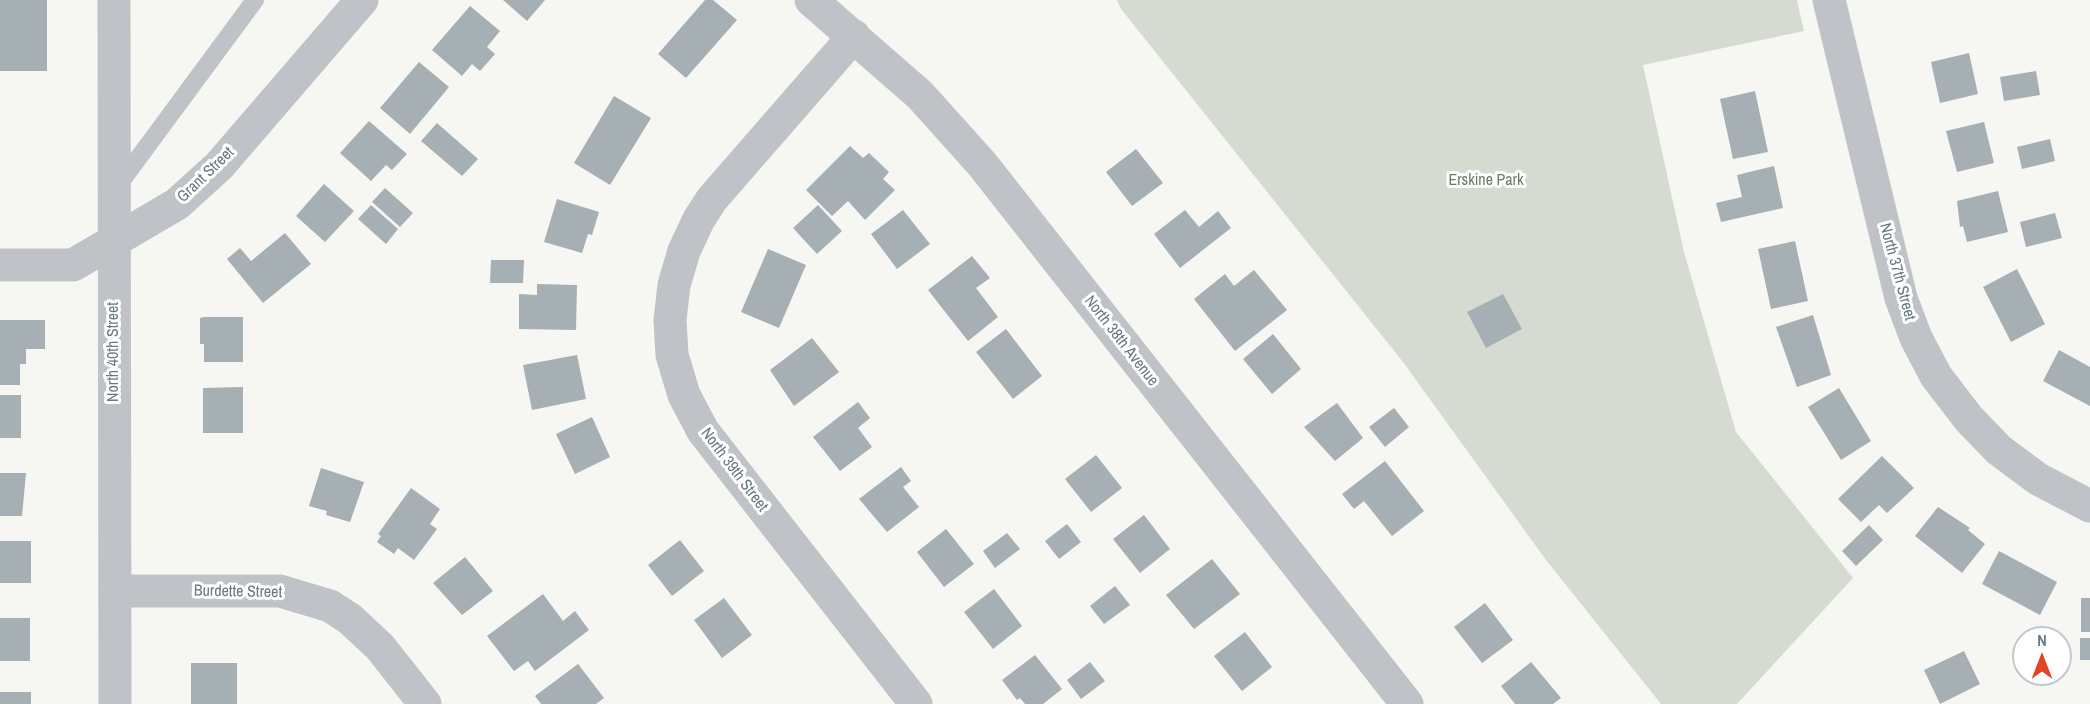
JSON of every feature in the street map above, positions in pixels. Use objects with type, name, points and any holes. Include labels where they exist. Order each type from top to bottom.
[{"type":"street","name":"North 40th Street","points":[[114,0],[115,704]]},
{"type":"street","name":"Grant Street","points":[[0,265],[74,265],[177,204],[219,166],[362,0]]},
{"type":"street","name":"North 38th Avenue","points":[[811,0],[920,95],[982,164],[1407,704]]},
{"type":"street","name":"North 37th Street","points":[[1829,0],[1901,298],[1916,338],[1936,376],[1955,402],[1999,450],[2038,479],[2090,506]]},
{"type":"street","name":"North 39th Street","points":[[854,36],[712,199],[699,219],[684,251],[674,285],[670,320],[672,355],[684,395],[703,431],[916,704]]},
{"type":"street","name":"Burdette Street","points":[[115,591],[280,591],[330,606],[350,619],[380,647],[425,704]]},
{"type":"lane","points":[[114,192],[255,0]]},
{"type":"green space","name":"Erskine Park","points":[[1117,0],[1797,0],[1804,31],[1643,65],[1684,252],[1736,432],[1853,578],[1737,704],[1661,704],[1546,560],[1403,362],[1121,9]]},
{"type":"building","points":[[0,0],[47,0],[47,71],[0,71]]},
{"type":"building","points":[[503,0],[545,0],[527,21]]},
{"type":"building","points":[[705,0],[713,0],[737,20],[686,78],[658,54]]},
{"type":"building","points":[[470,6],[500,31],[487,47],[495,54],[480,71],[472,64],[462,76],[432,50]]},
{"type":"building","points":[[1969,53],[1978,94],[1940,103],[1931,62]]},
{"type":"building","points":[[419,62],[449,87],[410,134],[380,108]]},
{"type":"building","points":[[2036,71],[2040,95],[2004,101],[2000,77]]},
{"type":"building","points":[[1755,91],[1768,152],[1733,159],[1720,99]]},
{"type":"building","points":[[614,96],[651,118],[610,185],[574,163]]},
{"type":"building","points":[[369,121],[407,154],[392,170],[386,165],[371,181],[340,153]]},
{"type":"building","points":[[1984,122],[1994,163],[1957,172],[1946,131]]},
{"type":"building","points":[[437,123],[478,159],[462,176],[421,141]]},
{"type":"building","points":[[2050,139],[2055,161],[2022,169],[2017,147]]},
{"type":"building","points":[[850,146],[863,158],[869,153],[889,172],[883,179],[895,190],[865,220],[848,201],[832,216],[806,190]]},
{"type":"building","points":[[1136,149],[1163,183],[1132,206],[1106,172]]},
{"type":"building","points":[[1774,166],[1783,208],[1721,222],[1716,203],[1742,197],[1737,175]]},
{"type":"building","points":[[324,184],[354,211],[325,242],[296,216]]},
{"type":"building","points":[[385,188],[413,213],[400,227],[372,202]]},
{"type":"building","points":[[1998,191],[2008,232],[1967,242],[1963,226],[1960,227],[1957,201]]},
{"type":"building","points":[[557,199],[599,212],[592,235],[588,234],[582,253],[544,242]]},
{"type":"building","points":[[371,205],[398,229],[386,244],[358,219]]},
{"type":"building","points":[[818,205],[842,231],[817,254],[793,228]]},
{"type":"building","points":[[903,210],[930,244],[897,269],[871,234]]},
{"type":"building","points":[[1185,210],[1199,227],[1218,211],[1231,228],[1180,268],[1154,234]]},
{"type":"building","points":[[2055,213],[2062,238],[2026,247],[2020,222]]},
{"type":"building","points":[[285,233],[311,264],[263,303],[227,259],[240,248],[251,261]]},
{"type":"building","points":[[1795,241],[1808,301],[1771,309],[1758,249]]},
{"type":"building","points":[[768,249],[806,265],[779,328],[741,312]]},
{"type":"building","points":[[972,256],[990,278],[976,288],[998,317],[968,341],[928,290]]},
{"type":"building","points":[[491,260],[524,260],[523,283],[490,283]]},
{"type":"building","points":[[2017,269],[2045,324],[2011,342],[1983,287]]},
{"type":"building","points":[[1254,270],[1287,310],[1235,351],[1194,299],[1225,274],[1234,286]]},
{"type":"building","points":[[537,284],[577,285],[576,330],[519,329],[519,294],[537,295]]},
{"type":"building","points":[[1503,294],[1522,329],[1486,348],[1467,312]]},
{"type":"building","points":[[1813,315],[1831,375],[1797,387],[1776,327]]},
{"type":"building","points":[[243,317],[243,362],[204,362],[204,344],[200,344],[200,318]]},
{"type":"building","points":[[0,320],[45,320],[45,349],[26,349],[26,364],[20,364],[20,385],[0,385]]},
{"type":"building","points":[[1006,329],[1042,376],[1013,399],[976,352]]},
{"type":"building","points":[[1273,334],[1301,369],[1272,394],[1243,359]]},
{"type":"building","points":[[812,338],[839,372],[794,406],[770,370]]},
{"type":"building","points":[[2059,350],[2090,367],[2090,406],[2043,381]]},
{"type":"building","points":[[577,355],[586,399],[532,410],[523,365]]},
{"type":"building","points":[[243,387],[243,433],[203,433],[203,388]]},
{"type":"building","points":[[1839,388],[1871,441],[1841,460],[1808,407]]},
{"type":"building","points":[[0,395],[21,395],[21,438],[0,438]]},
{"type":"building","points":[[858,402],[870,418],[858,428],[872,447],[840,471],[813,437]]},
{"type":"building","points":[[1337,403],[1363,438],[1335,461],[1304,427]]},
{"type":"building","points":[[1394,408],[1409,427],[1385,447],[1369,427]]},
{"type":"building","points":[[592,417],[610,457],[575,474],[556,434]]},
{"type":"building","points":[[1096,455],[1122,488],[1091,512],[1065,479]]},
{"type":"building","points":[[1882,456],[1914,488],[1887,513],[1879,505],[1861,522],[1838,499]]},
{"type":"building","points":[[1385,461],[1424,511],[1392,536],[1364,501],[1354,509],[1342,494]]},
{"type":"building","points":[[901,467],[911,481],[903,487],[919,507],[887,532],[859,499]]},
{"type":"building","points":[[321,468],[364,482],[350,522],[326,515],[327,511],[309,506]]},
{"type":"building","points":[[0,473],[26,473],[22,516],[0,516]]},
{"type":"building","points":[[411,488],[440,509],[430,524],[437,529],[414,560],[398,548],[394,554],[377,542],[381,536],[378,534]]},
{"type":"building","points":[[1938,507],[1970,528],[1968,530],[1985,544],[1962,573],[1915,536]]},
{"type":"building","points":[[1144,515],[1170,549],[1140,573],[1113,539]]},
{"type":"building","points":[[1067,524],[1081,542],[1059,559],[1045,541]]},
{"type":"building","points":[[1869,525],[1883,540],[1856,566],[1842,551]]},
{"type":"building","points":[[946,529],[974,564],[944,587],[917,552]]},
{"type":"building","points":[[1007,533],[1020,549],[995,568],[983,551]]},
{"type":"building","points":[[680,540],[704,571],[672,596],[648,565]]},
{"type":"building","points":[[0,541],[31,541],[31,583],[0,583]]},
{"type":"building","points":[[1999,551],[2057,582],[2040,615],[1982,584]]},
{"type":"building","points":[[465,557],[493,591],[462,615],[433,583]]},
{"type":"building","points":[[1212,559],[1240,594],[1194,629],[1166,595]]},
{"type":"building","points":[[1115,586],[1130,605],[1104,624],[1090,606]]},
{"type":"building","points":[[994,589],[1022,626],[993,649],[964,612]]},
{"type":"building","points":[[543,594],[563,621],[575,611],[589,630],[535,671],[528,661],[514,671],[487,636]]},
{"type":"building","points":[[724,598],[752,635],[722,658],[694,620]]},
{"type":"building","points":[[2081,598],[2090,598],[2090,632],[2081,632]]},
{"type":"building","points":[[1485,603],[1513,640],[1482,663],[1454,627]]},
{"type":"building","points":[[0,618],[30,618],[30,661],[0,661]]},
{"type":"building","points":[[1245,632],[1272,667],[1242,691],[1214,656]]},
{"type":"building","points":[[2080,638],[2090,638],[2090,660],[2080,660]]},
{"type":"building","points":[[1964,651],[1980,684],[1940,704],[1924,670]]},
{"type":"building","points":[[1035,655],[1062,689],[1043,704],[1025,704],[1020,698],[1017,700],[1002,680]]},
{"type":"building","points":[[1090,662],[1105,681],[1081,699],[1067,680]]},
{"type":"building","points":[[1531,662],[1561,698],[1553,704],[1515,704],[1501,686]]},
{"type":"building","points":[[191,663],[237,663],[237,704],[191,704]]},
{"type":"building","points":[[578,664],[604,698],[596,704],[541,704],[535,696]]},
{"type":"building","points":[[0,692],[31,692],[31,704],[0,704]]}]
